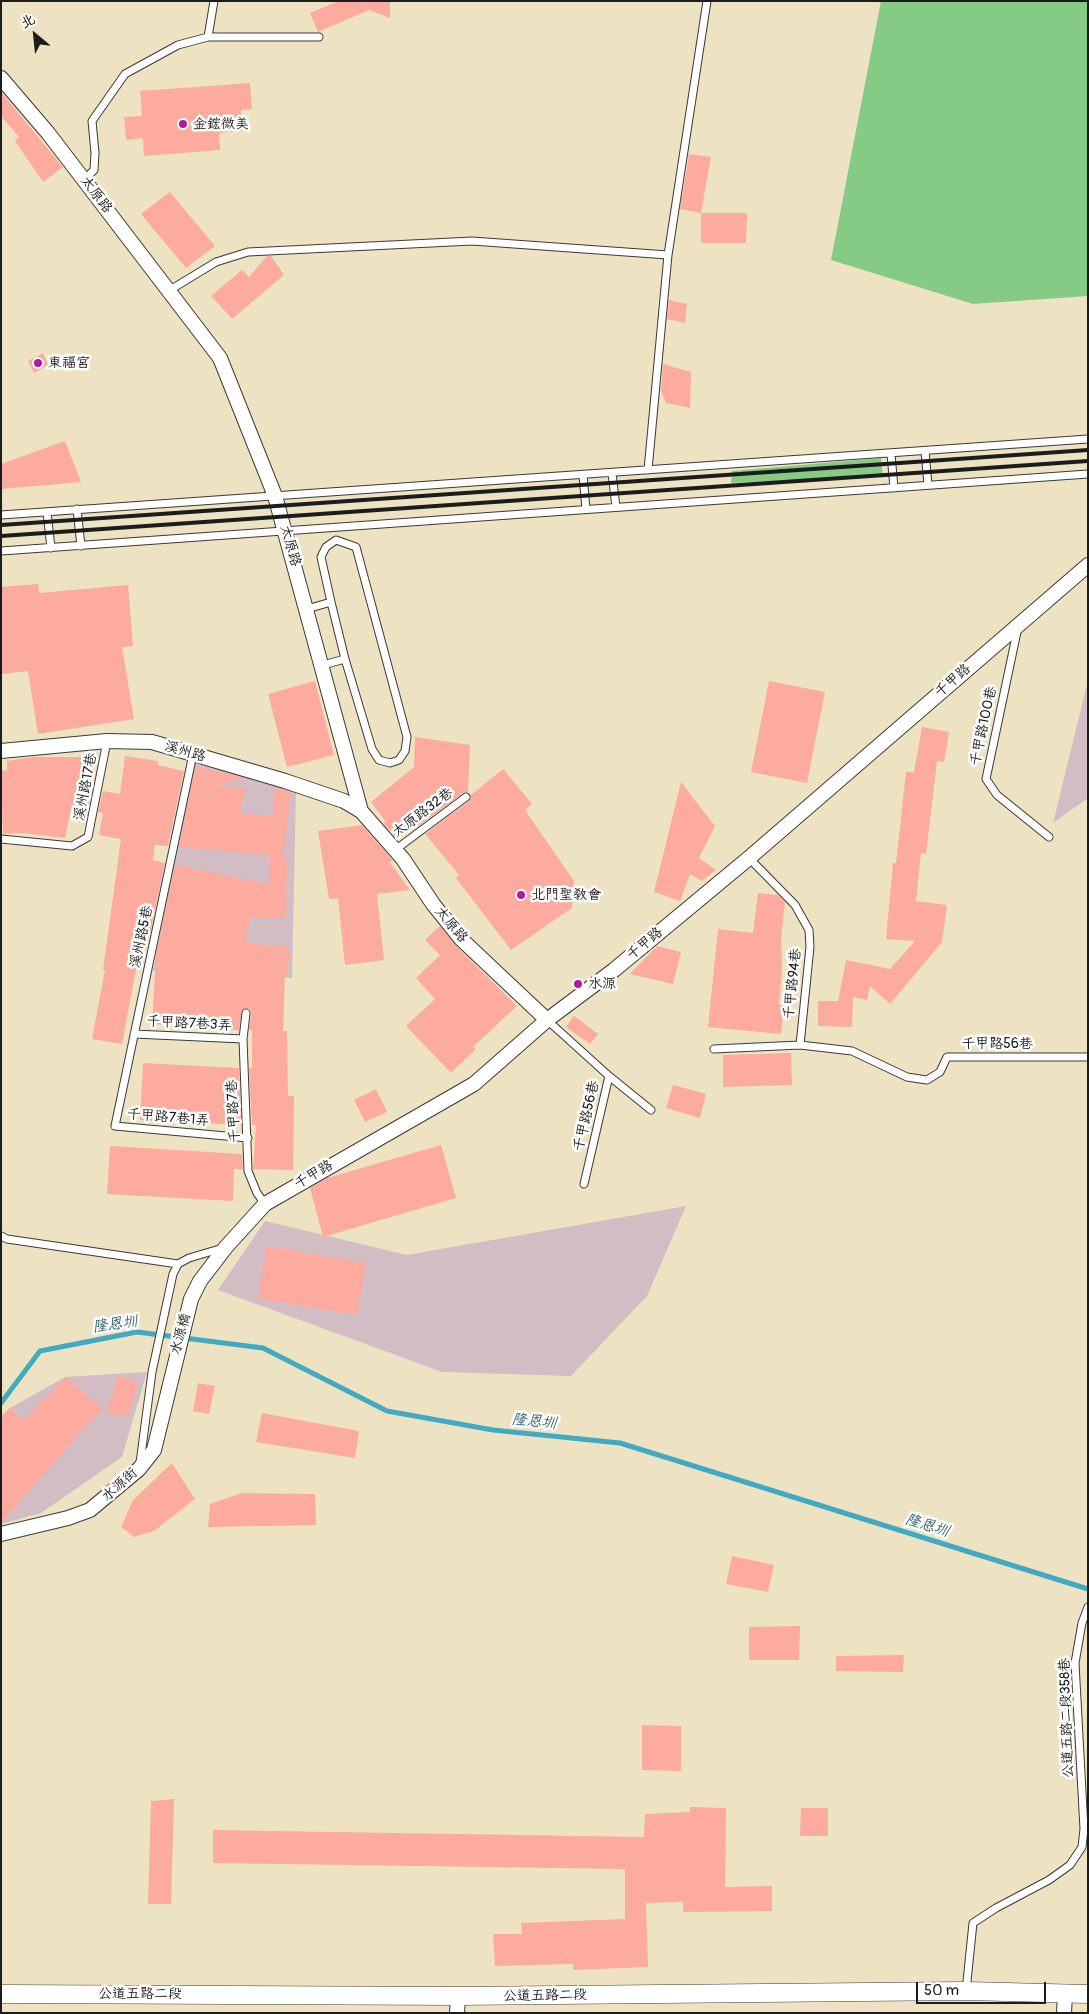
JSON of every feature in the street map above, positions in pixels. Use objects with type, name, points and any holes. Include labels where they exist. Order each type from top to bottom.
[{"type":"street","name":"太原路","points":[[1,78],[84,180],[170,290],[220,358],[275,496],[323,665],[361,811],[394,850],[461,939],[548,1020]]},
{"type":"street","name":"千甲路","points":[[191,1299],[200,1280],[226,1247],[265,1204],[474,1084],[548,1020],[614,970],[749,858],[1088,565]]},
{"type":"street","name":"溪州路","points":[[1,751],[107,741],[152,742],[286,781],[344,801],[361,811]]},
{"type":"street","name":"水源橋","points":[[172,1369],[191,1299]]},
{"type":"street","name":"水源街","points":[[1,1534],[68,1518],[90,1510],[139,1469],[154,1450],[172,1369]]},
{"type":"street","name":"公道五路二段","points":[[1,1994],[458,2005],[966,1991],[1088,1994]]},
{"type":"street","points":[[1064,2013],[1065,1994]]},
{"type":"lane","points":[[208,37],[214,1]]},
{"type":"lane","points":[[648,470],[668,255],[707,1]]},
{"type":"lane","points":[[84,180],[94,170],[96,153],[92,121],[125,74],[178,45],[208,37],[319,37]]},
{"type":"lane","points":[[170,290],[216,262],[248,252],[472,240],[668,255]]},
{"type":"lane","points":[[1,515],[1088,439]]},
{"type":"lane","points":[[925,451],[928,485]]},
{"type":"lane","points":[[891,454],[894,488]]},
{"type":"lane","points":[[612,472],[616,507]]},
{"type":"lane","points":[[1,551],[1088,474]]},
{"type":"lane","points":[[583,475],[586,509]]},
{"type":"lane","points":[[77,509],[81,546]]},
{"type":"lane","points":[[47,512],[51,548]]},
{"type":"lane","points":[[336,540],[356,548],[407,737],[405,751],[399,760],[390,763],[379,760],[372,749],[345,659],[321,557],[326,547],[336,540]]},
{"type":"lane","points":[[307,609],[331,602]]},
{"type":"lane","name":"千甲路100巷","points":[[1019,624],[986,779],[996,795],[1048,837]]},
{"type":"lane","points":[[323,665],[345,659]]},
{"type":"lane","name":"溪州路17巷","points":[[1,840],[72,846],[88,837],[107,741]]},
{"type":"lane","name":"溪州路5巷","points":[[115,1126],[193,754]]},
{"type":"lane","name":"太原路32巷","points":[[394,850],[466,796]]},
{"type":"lane","name":"千甲路94巷","points":[[749,858],[795,905],[809,930],[810,947],[800,1045]]},
{"type":"lane","name":"千甲路7巷","points":[[246,1012],[242,1039],[248,1171],[257,1193],[265,1204]]},
{"type":"lane","name":"千甲路56巷","points":[[548,1020],[609,1076],[584,1184]]},
{"type":"lane","name":"千甲路7巷3弄","points":[[134,1034],[242,1039]]},
{"type":"lane","name":"千甲路56巷","points":[[714,1049],[800,1045],[852,1051],[907,1078],[927,1080],[940,1072],[947,1056],[1088,1057]]},
{"type":"lane","points":[[609,1076],[651,1110]]},
{"type":"lane","name":"千甲路7巷1弄","points":[[115,1126],[248,1138]]},
{"type":"lane","points":[[1,1236],[7,1239],[178,1264],[189,1258],[226,1247]]},
{"type":"lane","points":[[139,1469],[152,1372],[168,1295],[178,1264]]},
{"type":"lane","name":"公道五路二段358巷","points":[[966,1991],[973,1923],[1070,1865],[1082,1848],[1086,1829],[1075,1663],[1082,1623],[1088,1607]]},
{"type":"shaded area","points":[[1088,680],[1088,798],[1053,823]]},
{"type":"shaded area","points":[[193,763],[296,790],[292,978],[153,971]]},
{"type":"shaded area","points":[[686,1206],[647,1296],[571,1376],[442,1372],[218,1290],[265,1221],[407,1255]]},
{"type":"shaded area","points":[[147,1372],[122,1457],[41,1513],[1,1524],[1,1417],[10,1408],[65,1377]]},
{"type":"green space","points":[[881,1],[1088,1],[1088,296],[973,304],[831,260]]},
{"type":"green space","points":[[881,458],[883,476],[731,483],[732,471]]},
{"type":"building","points":[[339,1],[390,1],[390,18],[369,10],[318,32],[310,13]]},
{"type":"building","name":"金鋐微美","points":[[250,83],[252,109],[241,110],[242,131],[219,133],[220,150],[144,156],[143,138],[126,140],[124,117],[142,116],[140,91]]},
{"type":"building","points":[[1,92],[63,167],[43,182],[15,141],[19,137],[1,116]]},
{"type":"building","points":[[689,154],[711,157],[701,213],[680,209]]},
{"type":"building","points":[[170,192],[215,246],[186,268],[141,214]]},
{"type":"building","points":[[701,213],[747,213],[746,243],[701,243]]},
{"type":"building","points":[[267,256],[271,256],[284,275],[232,319],[211,296],[242,270],[249,277]]},
{"type":"building","points":[[669,300],[687,304],[685,323],[667,319]]},
{"type":"building","name":"東福宮","points":[[43,353],[48,365],[34,373],[28,361]]},
{"type":"building","points":[[663,364],[691,372],[690,408],[666,403],[661,391]]},
{"type":"building","points":[[65,441],[81,482],[1,489],[1,464]]},
{"type":"building","points":[[38,584],[39,593],[128,585],[133,646],[122,647],[134,719],[38,734],[28,671],[1,674],[1,587]]},
{"type":"building","points":[[315,681],[334,755],[287,767],[268,694]]},
{"type":"building","points":[[769,681],[825,692],[807,783],[751,772]]},
{"type":"building","points":[[922,727],[949,732],[944,762],[937,761],[926,854],[921,853],[916,901],[947,905],[942,942],[890,1004],[870,986],[867,1000],[853,997],[852,1027],[818,1026],[818,1001],[838,1001],[846,960],[890,969],[915,941],[886,939],[893,863],[896,863],[906,772],[914,772]]},
{"type":"building","points":[[415,737],[470,745],[468,792],[463,793],[418,826],[415,822],[395,836],[383,823],[386,822],[371,802],[414,767]]},
{"type":"building","points":[[125,756],[158,761],[158,765],[184,771],[168,846],[155,845],[153,860],[165,863],[150,933],[143,932],[122,1044],[92,1039],[105,970],[103,970],[121,839],[99,835],[103,813],[98,812],[103,791],[120,794]]},
{"type":"building","points":[[34,757],[95,757],[88,809],[72,805],[65,838],[23,833],[3,834],[1,770],[7,771],[7,761]]},
{"type":"building","points":[[196,766],[245,778],[215,786],[245,788],[240,813],[273,816],[274,789],[291,792],[283,859],[287,860],[286,917],[250,917],[245,943],[290,947],[287,973],[285,972],[283,1031],[287,1031],[288,1096],[294,1096],[293,1170],[253,1169],[256,1125],[252,1125],[249,1068],[252,1068],[252,1030],[249,1030],[250,1009],[242,1010],[239,1030],[152,1024],[156,955],[175,865],[269,884],[270,855],[179,847]]},
{"type":"building","name":"北門聖教會","points":[[503,769],[532,804],[525,810],[574,881],[572,908],[511,950],[456,878],[459,875],[425,834],[469,801],[471,795]]},
{"type":"building","points":[[681,782],[715,826],[699,858],[716,870],[702,881],[690,874],[680,901],[654,892]]},
{"type":"building","points":[[362,825],[393,861],[389,861],[410,890],[377,894],[384,960],[345,965],[338,898],[329,899],[318,831]]},
{"type":"building","points":[[758,893],[778,895],[785,902],[781,938],[782,968],[779,1005],[784,1006],[781,1034],[708,1027],[718,929],[753,933]]},
{"type":"building","points":[[440,926],[455,945],[517,1006],[473,1047],[476,1049],[451,1073],[406,1026],[435,999],[416,978],[440,955],[425,940]]},
{"type":"building","points":[[657,946],[681,952],[673,984],[630,974]]},
{"type":"building","points":[[574,1016],[598,1034],[590,1044],[566,1027]]},
{"type":"building","points":[[791,1053],[792,1085],[723,1087],[723,1055]]},
{"type":"building","points":[[143,1063],[239,1068],[241,1125],[140,1120]]},
{"type":"building","points":[[673,1085],[706,1094],[700,1118],[666,1108]]},
{"type":"building","points":[[376,1089],[387,1112],[365,1122],[354,1100]]},
{"type":"building","points":[[441,1145],[456,1198],[323,1237],[310,1188],[327,1178]]},
{"type":"building","points":[[110,1146],[242,1154],[243,1169],[234,1169],[233,1201],[107,1194]]},
{"type":"building","points":[[267,1246],[366,1263],[357,1315],[258,1298]]},
{"type":"building","points":[[118,1376],[138,1382],[128,1416],[107,1412]]},
{"type":"building","points":[[65,1377],[102,1408],[1,1523],[1,1417],[10,1408],[24,1420]]},
{"type":"building","points":[[198,1383],[215,1386],[209,1414],[193,1411]]},
{"type":"building","points":[[262,1413],[359,1431],[355,1458],[256,1442]]},
{"type":"building","points":[[172,1463],[195,1499],[154,1531],[134,1537],[121,1527],[133,1500]]},
{"type":"building","points":[[242,1493],[315,1494],[316,1525],[208,1527],[210,1504]]},
{"type":"building","points":[[732,1556],[774,1565],[768,1592],[726,1584]]},
{"type":"building","points":[[800,1626],[799,1660],[749,1660],[749,1627]]},
{"type":"building","points":[[904,1655],[903,1672],[836,1671],[836,1656]]},
{"type":"building","points":[[642,1725],[681,1726],[681,1771],[642,1770]]},
{"type":"building","points":[[174,1799],[171,1904],[148,1904],[151,1801]]},
{"type":"building","points":[[690,1807],[726,1808],[725,1887],[772,1886],[772,1911],[683,1912],[683,1902],[646,1903],[648,1967],[573,1970],[573,1964],[495,1966],[493,1934],[522,1934],[521,1923],[625,1919],[625,1869],[213,1863],[213,1830],[644,1837],[645,1814],[690,1812]]},
{"type":"building","points":[[801,1808],[828,1808],[828,1836],[800,1836]]},
{"type":"waterway","name":"隆恩圳","points":[[1,1403],[40,1351],[137,1332],[263,1348],[387,1411],[493,1430],[620,1443],[1088,1589]]},
{"type":"railway","points":[[1,525],[1088,450]]},
{"type":"railway","points":[[1,536],[1088,461]]},
{"type":"place","name":"金鋐微美","points":[[183,124]]},
{"type":"place","name":"東福宮","points":[[38,363]]},
{"type":"place","name":"北門聖教會","points":[[521,895]]},
{"type":"place","name":"水源","points":[[578,984]]}]
